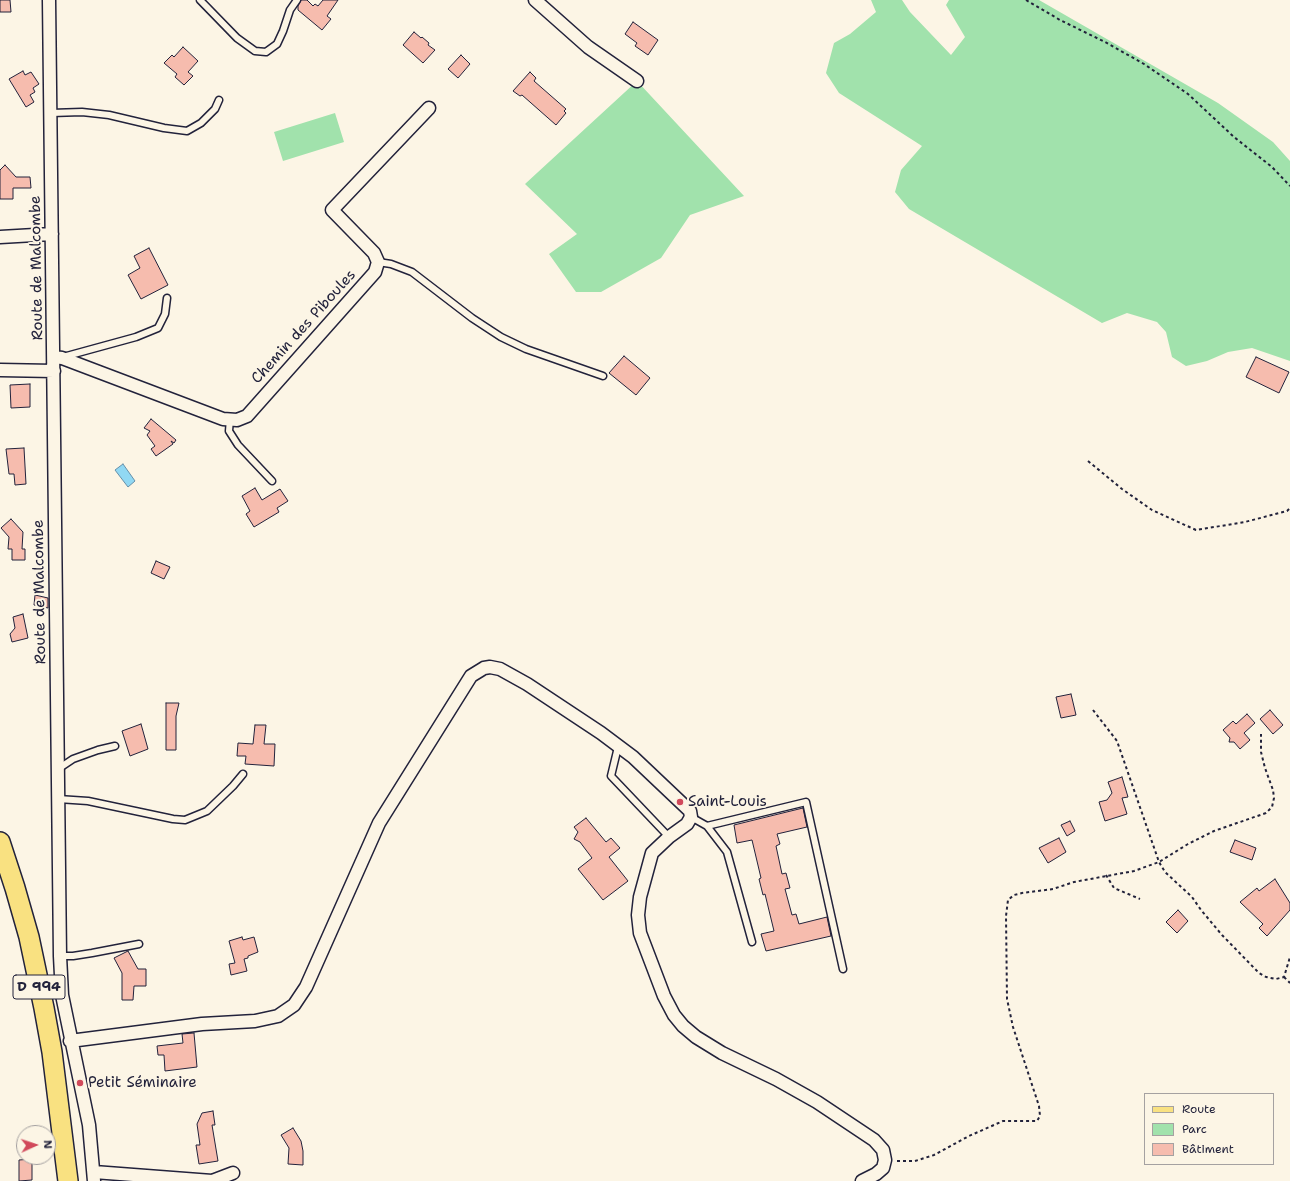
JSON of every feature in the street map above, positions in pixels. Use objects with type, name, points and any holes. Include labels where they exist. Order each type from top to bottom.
[{"type":"main road","name":"D 994","points":[[0,842],[25,923],[44,1008],[52,1052],[61,1136],[68,1181]]},
{"type":"main road","name":"D 994","points":[[61,1136],[62,1181]]},
{"type":"street","name":"Route de Malcombe","points":[[49,0],[52,234],[58,357],[54,371],[60,956],[62,995],[70,1041],[89,1125],[94,1176]]},
{"type":"street","points":[[535,0],[588,47],[637,81]]},
{"type":"street","points":[[378,262],[374,253],[332,210],[429,108]]},
{"type":"street","points":[[0,237],[52,234]]},
{"type":"street","name":"Chemin des Piboules","points":[[58,357],[223,419],[237,420],[247,416],[375,272],[378,262]]},
{"type":"street","points":[[0,370],[54,371]]},
{"type":"street","points":[[70,1041],[202,1024],[255,1021],[278,1016],[294,1005],[306,987],[379,823],[471,676],[490,667],[500,669],[527,684],[601,734],[632,757],[690,811],[691,817],[687,824],[669,837],[652,853],[640,896],[638,915],[640,933],[664,996],[674,1015],[683,1026],[696,1037],[817,1102],[874,1140],[883,1150],[885,1160],[883,1168],[876,1174],[862,1181]]},
{"type":"street","points":[[94,1176],[212,1180],[232,1173]]},
{"type":"lane","points":[[200,0],[237,38],[255,51],[266,52],[277,44],[284,31],[290,10],[297,0]]},
{"type":"lane","points":[[51,113],[82,112],[187,131],[201,123],[216,109],[219,100]]},
{"type":"lane","points":[[378,262],[391,264],[412,272],[472,318],[501,337],[526,349],[603,376]]},
{"type":"lane","points":[[58,357],[136,337],[158,328],[165,314],[167,298]]},
{"type":"lane","points":[[230,419],[229,431],[238,445],[272,481]]},
{"type":"lane","points":[[58,769],[73,759],[98,750],[115,746]]},
{"type":"lane","points":[[618,747],[611,776],[669,837]]},
{"type":"lane","points":[[58,799],[88,800],[185,820],[207,811],[234,786],[243,774]]},
{"type":"lane","points":[[707,826],[806,802],[843,969]]},
{"type":"lane","points":[[691,817],[707,826],[727,852],[752,942]]},
{"type":"lane","points":[[60,956],[73,956],[139,944]]},
{"type":"path","points":[[1026,0],[1060,20],[1105,42],[1144,64],[1188,94],[1234,137],[1272,167],[1290,186]]},
{"type":"path","points":[[1088,461],[1122,489],[1152,510],[1196,530],[1245,522],[1287,511],[1290,508]]},
{"type":"path","points":[[1093,710],[1117,741],[1159,862],[1165,872],[1192,897],[1214,925],[1254,969],[1266,977],[1276,979],[1284,977]]},
{"type":"path","points":[[885,1160],[901,1162],[934,1155],[969,1136],[1004,1121],[1037,1121],[1040,1116],[1039,1106],[1013,1027],[1007,999],[1006,916],[1008,900],[1014,895],[1022,893],[1054,889],[1074,882],[1134,871],[1159,862],[1214,831],[1266,813],[1272,807],[1274,798],[1273,790],[1261,752],[1261,734]]},
{"type":"path","points":[[1106,875],[1114,888],[1140,899]]},
{"type":"path","points":[[1284,977],[1290,956]]},
{"type":"path","points":[[1284,977],[1290,983]]},
{"type":"green space","points":[[871,0],[902,0],[910,12],[951,55],[965,37],[946,5],[949,0],[1039,0],[1218,103],[1273,142],[1290,161],[1290,361],[1252,348],[1228,352],[1207,361],[1186,366],[1172,357],[1166,332],[1157,322],[1127,313],[1102,323],[909,209],[895,192],[901,170],[922,146],[839,93],[826,73],[834,43],[850,34],[876,12]]},
{"type":"green space","points":[[637,81],[744,196],[690,215],[661,258],[601,292],[576,292],[549,254],[577,234],[525,184]]},
{"type":"green space","points":[[335,113],[344,142],[283,161],[274,132]]},
{"type":"water","points":[[123,464],[135,481],[128,487],[115,470]]},
{"type":"building","points":[[0,0],[10,0],[11,12],[0,12]]},
{"type":"building","points":[[301,0],[307,0],[313,6],[315,4],[318,6],[323,0],[338,0],[327,16],[331,19],[322,30],[298,10]]},
{"type":"building","points":[[633,22],[658,40],[648,55],[635,46],[637,43],[625,34]]},
{"type":"building","points":[[414,32],[429,43],[428,45],[435,50],[423,63],[403,45]]},
{"type":"building","points":[[183,47],[198,61],[188,72],[193,76],[184,85],[175,77],[177,74],[164,63],[172,55],[174,57]]},
{"type":"building","points":[[461,55],[470,64],[458,78],[448,69]]},
{"type":"building","points":[[23,71],[25,75],[31,72],[39,84],[33,88],[35,92],[30,95],[34,102],[26,107],[9,79]]},
{"type":"building","points":[[530,72],[536,78],[534,81],[566,109],[564,111],[566,113],[556,125],[522,95],[520,96],[513,91]]},
{"type":"building","points":[[5,165],[16,177],[30,177],[31,188],[13,188],[13,199],[0,199],[0,170]]},
{"type":"building","points":[[149,248],[168,285],[141,299],[128,275],[140,268],[134,256]]},
{"type":"building","points":[[624,356],[650,378],[636,395],[609,373]]},
{"type":"building","points":[[1256,357],[1289,372],[1279,393],[1246,377]]},
{"type":"building","points":[[30,384],[30,407],[11,408],[10,385]]},
{"type":"building","points":[[151,419],[176,440],[174,443],[171,441],[173,444],[156,456],[151,449],[155,446],[147,435],[150,431],[144,428]]},
{"type":"building","points":[[24,448],[26,484],[15,485],[14,474],[9,474],[6,449]]},
{"type":"building","points":[[255,488],[262,500],[280,489],[288,501],[277,508],[279,512],[254,527],[246,514],[250,511],[242,496]]},
{"type":"building","points":[[11,519],[23,532],[22,549],[25,549],[25,560],[12,560],[12,549],[8,549],[9,537],[1,528]]},
{"type":"building","points":[[156,561],[170,567],[164,579],[151,573]]},
{"type":"building","points":[[35,595],[48,598],[48,608],[34,605]]},
{"type":"building","points":[[23,614],[28,638],[12,642],[10,634],[15,628],[13,617]]},
{"type":"building","points":[[1071,694],[1076,715],[1061,718],[1056,697]]},
{"type":"building","points":[[166,703],[179,703],[176,716],[176,750],[166,750]]},
{"type":"building","points":[[1270,710],[1283,725],[1273,734],[1260,719]]},
{"type":"building","points":[[1247,714],[1255,723],[1244,733],[1250,740],[1240,749],[1234,742],[1229,742],[1230,738],[1223,730],[1233,721],[1236,724]]},
{"type":"building","points":[[141,724],[148,749],[130,756],[122,731]]},
{"type":"building","points":[[255,725],[266,725],[264,744],[275,744],[274,766],[245,764],[246,756],[237,756],[238,743],[253,744]]},
{"type":"building","points":[[1122,777],[1128,797],[1122,798],[1127,814],[1105,821],[1099,802],[1107,800],[1112,793],[1108,782]]},
{"type":"building","points":[[803,808],[807,827],[777,834],[780,844],[776,846],[782,874],[786,873],[790,888],[785,889],[792,915],[796,914],[799,924],[827,917],[831,936],[766,951],[761,934],[774,931],[765,894],[763,895],[759,879],[761,878],[752,840],[737,843],[734,825]]},
{"type":"building","points":[[586,818],[606,842],[611,838],[620,848],[609,857],[628,881],[603,900],[578,869],[592,858],[580,842],[574,839],[578,832],[574,827]]},
{"type":"building","points":[[1070,821],[1075,831],[1067,836],[1061,825]]},
{"type":"building","points":[[1059,838],[1066,852],[1048,863],[1039,848]]},
{"type":"building","points":[[1235,840],[1256,848],[1252,860],[1230,852]]},
{"type":"building","points":[[1275,879],[1290,903],[1290,910],[1267,936],[1259,928],[1263,924],[1240,902],[1257,888],[1259,891]]},
{"type":"building","points":[[1178,910],[1188,921],[1177,933],[1166,922]]},
{"type":"building","points":[[242,937],[243,940],[254,937],[258,952],[244,959],[247,971],[231,975],[229,964],[235,963],[229,941]]},
{"type":"building","points":[[128,951],[138,969],[146,969],[146,986],[134,986],[133,1000],[122,1000],[122,973],[114,958]]},
{"type":"building","points":[[194,1033],[197,1067],[165,1071],[164,1055],[158,1055],[157,1046],[183,1043],[182,1034]]},
{"type":"building","points":[[213,1111],[215,1125],[212,1125],[218,1161],[199,1164],[196,1145],[200,1145],[197,1124],[202,1113]]},
{"type":"building","points":[[293,1128],[301,1141],[303,1165],[288,1164],[289,1148],[281,1135]]},
{"type":"building","points":[[19,1165],[32,1165],[32,1180],[19,1181]]},
{"type":"place","name":"Saint-Louis","points":[[680,802]]},
{"type":"place","name":"Petit Séminaire","points":[[80,1083]]}]
